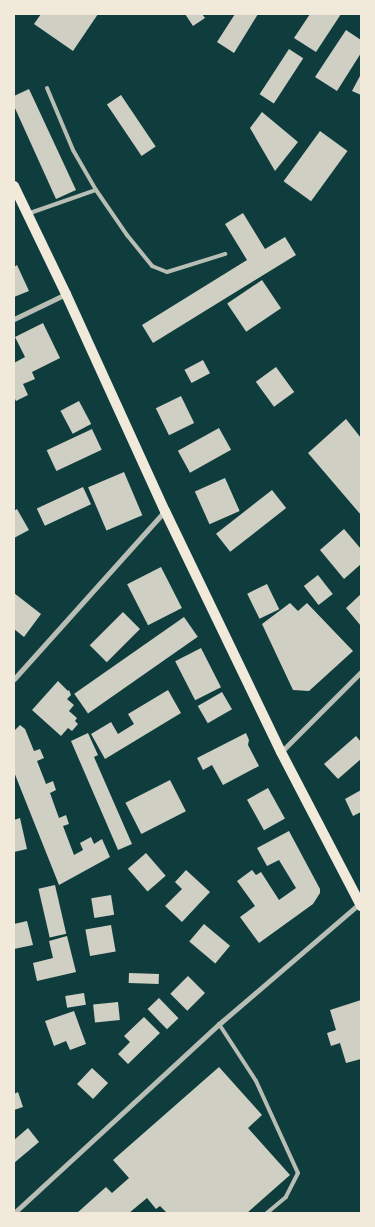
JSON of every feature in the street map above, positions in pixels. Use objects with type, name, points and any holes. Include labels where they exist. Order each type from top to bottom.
[{"type":"main road","points":[[14,186],[66,294],[165,511],[281,752],[361,903]]},
{"type":"street","points":[[14,319],[66,294]]},
{"type":"street","points":[[14,679],[165,511]]},
{"type":"street","points":[[281,752],[361,672]]},
{"type":"street","points":[[14,1213],[219,1024],[361,903]]},
{"type":"lane","points":[[47,88],[73,150],[96,190],[127,235],[152,266],[167,272],[225,254]]},
{"type":"lane","points":[[28,214],[96,190]]},
{"type":"lane","points":[[219,1024],[256,1081],[298,1173],[286,1197],[266,1213]]},
{"type":"building","points":[[41,14],[98,14],[73,51],[34,24]]},
{"type":"building","points":[[185,14],[202,14],[205,18],[193,26]]},
{"type":"building","points":[[235,14],[258,14],[234,53],[217,42]]},
{"type":"building","points":[[310,14],[341,14],[316,52],[294,38]]},
{"type":"building","points":[[346,30],[361,40],[361,53],[337,91],[315,77]]},
{"type":"building","points":[[289,49],[303,58],[274,104],[260,94]]},
{"type":"building","points":[[361,74],[361,95],[352,91]]},
{"type":"building","points":[[29,89],[76,190],[56,199],[14,106],[14,96]]},
{"type":"building","points":[[121,95],[156,146],[142,156],[107,105]]},
{"type":"building","points":[[262,112],[298,142],[275,171],[250,128]]},
{"type":"building","points":[[320,131],[348,151],[311,201],[284,181]]},
{"type":"building","points":[[243,213],[265,249],[285,237],[296,255],[153,343],[142,325],[247,260],[225,224]]},
{"type":"building","points":[[17,265],[29,291],[14,297],[14,267]]},
{"type":"building","points":[[262,280],[281,308],[246,332],[227,303]]},
{"type":"building","points":[[43,323],[60,358],[32,372],[35,379],[23,384],[28,395],[16,401],[14,397],[14,363],[25,357],[15,337]]},
{"type":"building","points":[[203,360],[210,373],[192,383],[184,370]]},
{"type":"building","points":[[276,367],[294,392],[274,407],[256,382]]},
{"type":"building","points":[[181,396],[194,423],[169,435],[156,408]]},
{"type":"building","points":[[79,401],[91,424],[73,434],[60,411]]},
{"type":"building","points":[[346,419],[361,438],[361,515],[308,453]]},
{"type":"building","points":[[219,428],[231,450],[190,473],[178,451]]},
{"type":"building","points":[[92,429],[102,450],[56,471],[47,450]]},
{"type":"building","points":[[124,472],[142,515],[106,531],[88,487]]},
{"type":"building","points":[[225,478],[240,511],[209,524],[195,491]]},
{"type":"building","points":[[83,487],[91,504],[45,526],[37,509]]},
{"type":"building","points":[[272,490],[286,508],[230,552],[216,534]]},
{"type":"building","points":[[17,509],[29,530],[14,538],[14,511]]},
{"type":"building","points":[[344,529],[361,549],[361,564],[344,579],[320,550]]},
{"type":"building","points":[[161,567],[182,608],[148,625],[127,584]]},
{"type":"building","points":[[318,575],[333,594],[319,605],[304,586]]},
{"type":"building","points":[[267,584],[279,609],[260,619],[247,594]]},
{"type":"building","points":[[14,593],[41,614],[24,637],[14,629]]},
{"type":"building","points":[[361,594],[361,626],[346,608]]},
{"type":"building","points":[[290,603],[298,611],[307,603],[353,651],[309,691],[293,690],[262,624]]},
{"type":"building","points":[[123,612],[140,629],[107,662],[90,645]]},
{"type":"building","points":[[184,617],[198,637],[88,714],[74,694]]},
{"type":"building","points":[[201,648],[221,687],[195,700],[175,661]]},
{"type":"building","points":[[58,681],[69,690],[71,695],[67,699],[74,705],[69,711],[77,718],[75,721],[78,724],[72,731],[68,728],[61,736],[32,710]]},
{"type":"building","points":[[168,690],[181,713],[105,759],[91,734],[111,722],[118,734],[134,724],[128,714]]},
{"type":"building","points":[[222,692],[232,709],[208,723],[198,706]]},
{"type":"building","points":[[20,725],[25,729],[34,751],[40,749],[44,758],[37,761],[46,784],[53,781],[56,790],[50,793],[59,818],[66,815],[69,824],[63,826],[74,855],[83,850],[80,843],[91,837],[94,844],[102,839],[110,857],[59,885],[14,772],[14,731]]},
{"type":"building","points":[[88,733],[98,755],[94,757],[132,844],[118,850],[71,741]]},
{"type":"building","points":[[246,733],[249,740],[248,745],[259,766],[223,785],[212,765],[203,770],[197,758]]},
{"type":"building","points":[[356,736],[361,742],[361,759],[338,779],[324,764]]},
{"type":"building","points":[[170,780],[186,811],[141,834],[125,803]]},
{"type":"building","points":[[268,788],[285,819],[264,830],[247,800]]},
{"type":"building","points":[[361,790],[361,812],[353,816],[345,799]]},
{"type":"building","points":[[20,818],[27,849],[14,852],[14,820]]},
{"type":"building","points":[[289,831],[320,889],[320,893],[313,904],[259,943],[240,917],[255,906],[237,881],[252,870],[256,875],[261,872],[279,900],[296,888],[279,860],[267,866],[257,848]]},
{"type":"building","points":[[146,853],[166,876],[148,891],[128,869]]},
{"type":"building","points":[[186,870],[210,892],[182,922],[165,906],[182,889],[175,882]]},
{"type":"building","points":[[55,885],[66,934],[50,938],[38,889]]},
{"type":"building","points":[[111,895],[114,915],[94,918],[91,898]]},
{"type":"building","points":[[27,921],[33,945],[14,949],[14,924]]},
{"type":"building","points":[[204,924],[230,946],[215,963],[189,942]]},
{"type":"building","points":[[111,925],[116,952],[90,956],[85,930]]},
{"type":"building","points":[[67,936],[76,972],[37,981],[33,963],[53,958],[49,941]]},
{"type":"building","points":[[129,973],[159,974],[159,984],[129,983]]},
{"type":"building","points":[[188,976],[205,993],[187,1011],[170,994]]},
{"type":"building","points":[[84,993],[86,1005],[67,1008],[65,996]]},
{"type":"building","points":[[159,998],[178,1018],[167,1029],[147,1009]]},
{"type":"building","points":[[361,1000],[361,1059],[346,1063],[340,1043],[331,1046],[327,1033],[336,1030],[330,1010]]},
{"type":"building","points":[[118,1002],[120,1020],[95,1023],[93,1005]]},
{"type":"building","points":[[74,1011],[86,1044],[70,1050],[66,1041],[54,1046],[45,1021]]},
{"type":"building","points":[[144,1017],[160,1033],[128,1064],[118,1054],[130,1042],[124,1036]]},
{"type":"building","points":[[219,1067],[262,1115],[248,1128],[290,1175],[247,1213],[167,1213],[160,1206],[156,1209],[147,1198],[129,1213],[77,1213],[106,1187],[112,1193],[129,1178],[113,1160]]},
{"type":"building","points":[[92,1068],[108,1083],[93,1099],[77,1084]]},
{"type":"building","points":[[18,1092],[23,1107],[14,1110],[14,1094]]},
{"type":"building","points":[[28,1128],[39,1142],[14,1163],[14,1140]]}]
